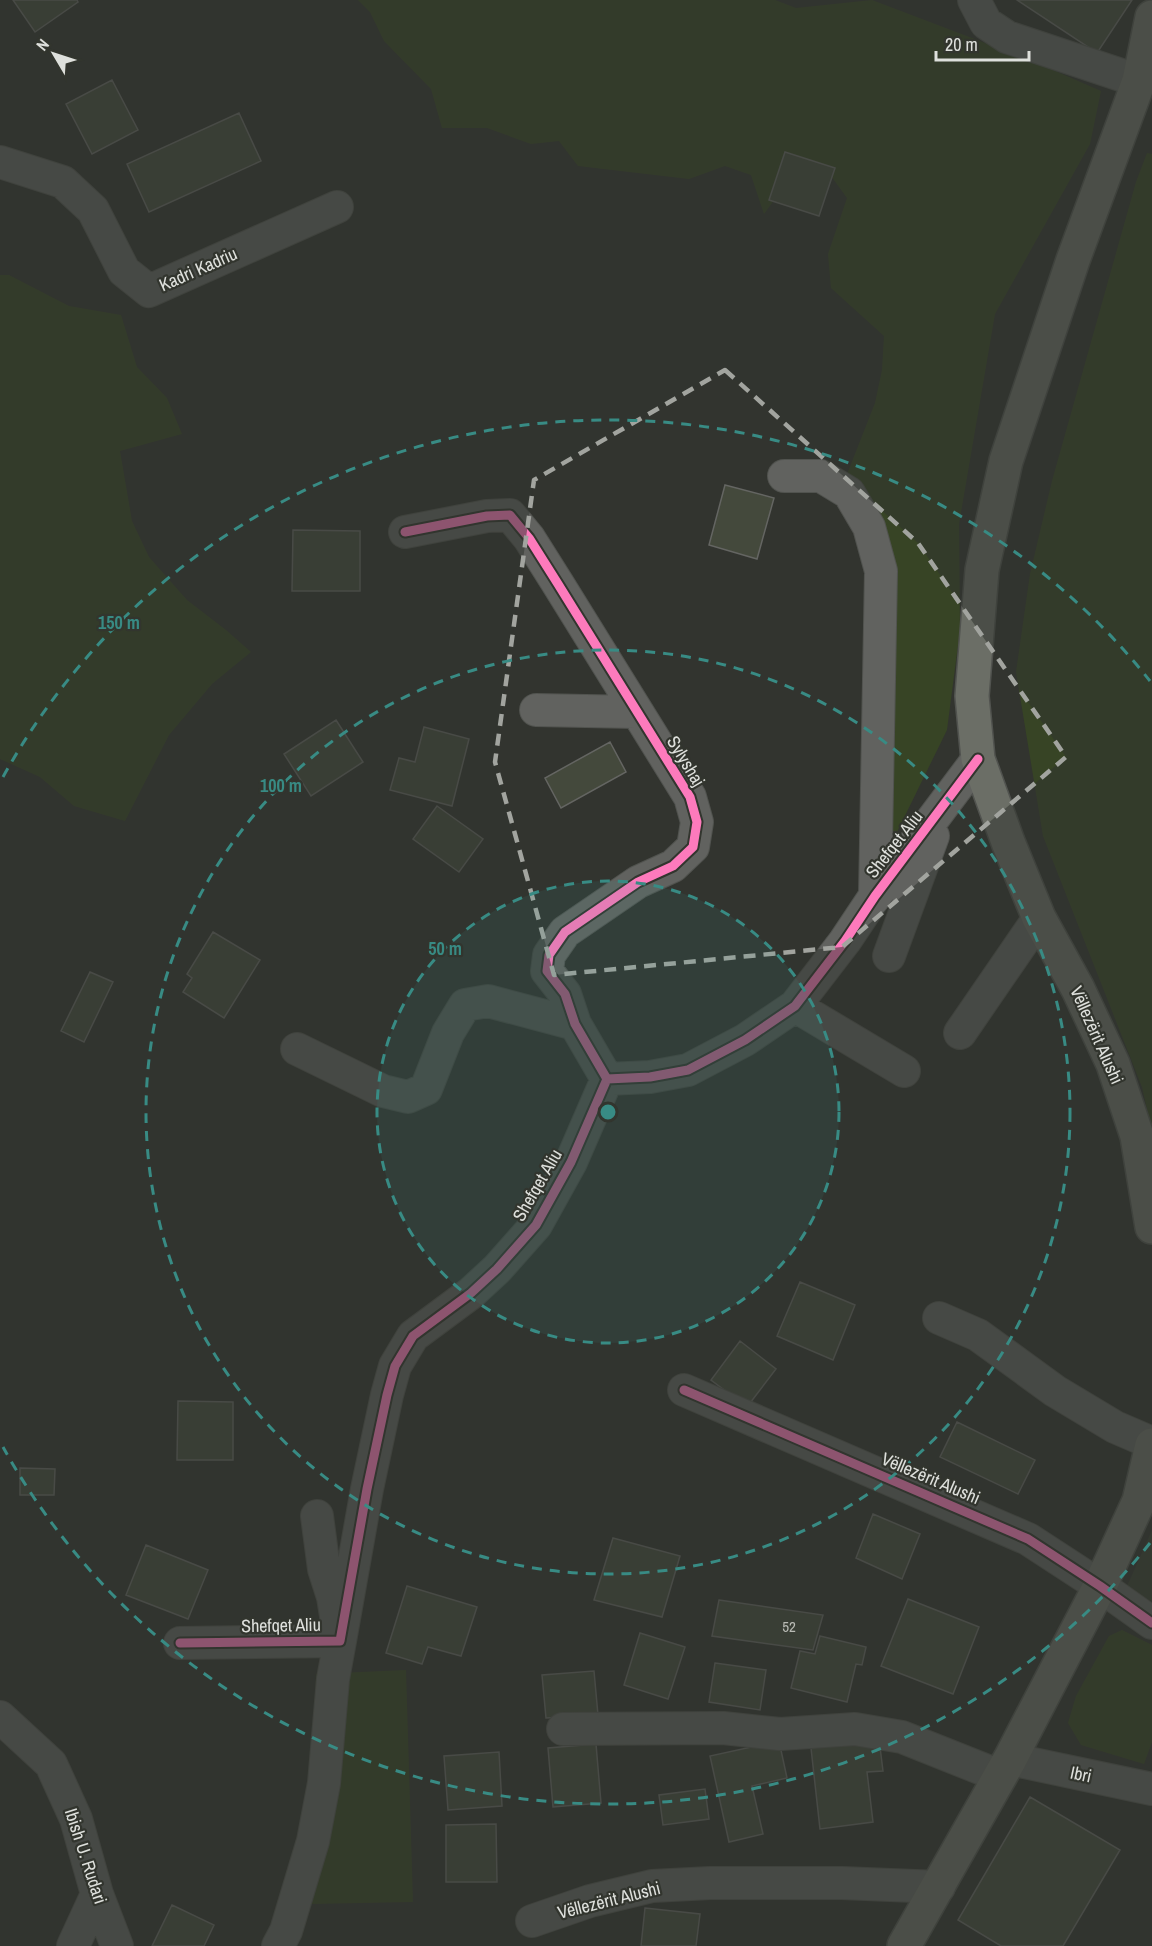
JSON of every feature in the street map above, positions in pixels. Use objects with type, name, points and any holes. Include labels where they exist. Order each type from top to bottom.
[{"type":"main road","name":"Vëllezërit Alushi","points":[[1152,17],[1138,81],[1073,260],[1006,461],[982,570],[972,696],[978,759],[1008,842],[1039,918],[1078,989],[1113,1064],[1137,1136],[1152,1227]]},
{"type":"main road","points":[[904,1946],[1005,1768],[1100,1586],[1139,1501],[1152,1444]]},
{"type":"street","points":[[974,0],[986,23],[1007,37],[1138,81]]},
{"type":"street","name":"Kadri Kadriu","points":[[0,162],[63,182],[93,210],[124,271],[149,291],[337,207]]},
{"type":"street","name":"Shefqet Aliu","points":[[784,476],[821,476],[849,493],[869,527],[881,571],[875,896]]},
{"type":"street","name":"Sylyshaj","points":[[405,532],[486,516],[510,515],[529,538],[690,797],[697,822],[693,847],[673,866],[638,882],[565,932],[549,956],[547,971],[565,994],[575,1024],[607,1079]]},
{"type":"street","points":[[536,710],[636,712]]},
{"type":"street","name":"Shefqet Aliu","points":[[278,1946],[286,1931],[313,1841],[324,1783],[333,1679],[366,1489],[395,1366],[413,1336],[471,1293],[497,1269],[536,1226],[571,1162],[607,1079],[650,1077],[688,1070],[745,1040],[795,1006],[978,759]]},
{"type":"street","name":"Shefqet Aliu","points":[[889,956],[944,807]]},
{"type":"street","points":[[960,1033],[1039,918]]},
{"type":"street","points":[[297,1049],[383,1091],[408,1097],[426,1089],[448,1033],[465,1005],[489,1001],[575,1024]]},
{"type":"street","points":[[795,1006],[904,1071]]},
{"type":"street","points":[[939,1317],[978,1335],[1055,1391],[1115,1427],[1152,1444]]},
{"type":"street","name":"Vëllezërit Alushi","points":[[684,1390],[1028,1539],[1152,1623]]},
{"type":"street","name":"Shefqet Aliu","points":[[317,1516],[324,1569],[333,1597],[340,1641]]},
{"type":"street","name":"Shefqet Aliu","points":[[180,1643],[340,1641]]},
{"type":"street","name":"Ibish U. Rudari","points":[[0,1717],[51,1764],[76,1819],[97,1894],[117,1946]]},
{"type":"street","points":[[563,1729],[723,1728],[780,1734],[855,1729],[902,1737],[1005,1768]]},
{"type":"street","name":"Ibri","points":[[1005,1768],[1152,1789]]},
{"type":"street","name":"Vëllezërit Alushi","points":[[532,1921],[590,1901],[652,1886],[734,1883],[939,1887]]},
{"type":"street","points":[[73,1946],[97,1894]]},
{"type":"highlighted area","points":[[725,370],[918,543],[1066,757],[842,947],[554,975],[495,762],[534,480]]},
{"type":"shaded area","points":[[1152,1530],[1152,1606],[1127,1586]]},
{"type":"green space","points":[[358,0],[775,0],[796,8],[872,0],[1030,60],[1101,91],[1090,144],[995,314],[959,524],[960,630],[947,730],[897,832],[877,827],[887,568],[844,482],[875,403],[882,370],[884,336],[831,288],[828,254],[847,198],[826,169],[796,170],[764,214],[751,175],[725,166],[689,179],[578,166],[559,141],[531,144],[487,128],[442,128],[431,89],[384,41],[370,12]]},
{"type":"green space","points":[[1147,153],[1152,154],[1152,1131],[1142,1087],[1043,836],[1016,672],[1030,574],[1052,481],[1136,182]]},
{"type":"green space","points":[[0,275],[9,275],[69,306],[121,315],[137,367],[167,398],[182,434],[120,451],[132,521],[149,557],[187,600],[251,652],[212,684],[169,735],[125,821],[74,806],[40,777],[0,759]]},
{"type":"green space","points":[[1122,1630],[1152,1645],[1152,1742],[1144,1764],[1081,1745],[1068,1723],[1076,1696],[1109,1636]]},
{"type":"green space","points":[[406,1670],[413,1902],[309,1904],[316,1674]]},
{"type":"building","points":[[13,0],[77,0],[78,2],[35,32]]},
{"type":"building","points":[[1017,0],[1132,0],[1097,53]]},
{"type":"building","points":[[112,80],[138,130],[92,154],[66,104]]},
{"type":"building","points":[[239,113],[261,161],[149,212],[127,164]]},
{"type":"building","points":[[785,152],[835,168],[819,216],[769,200]]},
{"type":"building","points":[[725,485],[774,498],[757,559],[709,545]]},
{"type":"building","points":[[293,530],[360,531],[360,591],[292,591]]},
{"type":"building","points":[[336,720],[363,762],[311,796],[284,754]]},
{"type":"building","points":[[424,727],[469,739],[452,806],[390,790],[399,758],[415,762]]},
{"type":"building","points":[[610,742],[626,772],[561,808],[545,778]]},
{"type":"building","points":[[437,806],[483,839],[459,872],[413,839]]},
{"type":"building","points":[[213,932],[260,960],[224,1018],[183,992],[192,978],[187,974]]},
{"type":"building","points":[[90,972],[113,982],[84,1042],[61,1031]]},
{"type":"building","points":[[800,1282],[855,1305],[833,1360],[777,1336]]},
{"type":"building","points":[[740,1341],[776,1369],[747,1407],[711,1380]]},
{"type":"building","points":[[178,1401],[233,1402],[233,1460],[177,1460]]},
{"type":"building","points":[[957,1422],[1035,1460],[1018,1494],[940,1457]]},
{"type":"building","points":[[20,1468],[55,1469],[54,1495],[20,1495]]},
{"type":"building","points":[[873,1514],[920,1534],[902,1579],[856,1558]]},
{"type":"building","points":[[613,1538],[680,1556],[662,1617],[594,1600]]},
{"type":"building","points":[[146,1545],[208,1570],[188,1619],[126,1595]]},
{"type":"building","points":[[407,1586],[477,1607],[461,1656],[428,1647],[422,1664],[386,1653]]},
{"type":"building","points":[[908,1599],[979,1627],[953,1694],[881,1666]]},
{"type":"building","points":[[719,1600],[823,1615],[813,1650],[712,1636]]},
{"type":"building","points":[[640,1633],[685,1647],[668,1699],[624,1685]]},
{"type":"building","points":[[820,1636],[866,1647],[862,1665],[856,1664],[847,1702],[791,1688],[800,1651],[815,1654]]},
{"type":"building","points":[[715,1663],[766,1670],[760,1710],[709,1702]]},
{"type":"building","points":[[594,1671],[598,1715],[546,1718],[542,1675]]},
{"type":"building","points":[[879,1739],[883,1771],[867,1772],[873,1822],[820,1829],[811,1748]]},
{"type":"building","points":[[779,1741],[787,1778],[752,1786],[763,1834],[729,1842],[710,1756]]},
{"type":"building","points":[[596,1744],[601,1803],[553,1807],[548,1748]]},
{"type":"building","points":[[499,1752],[502,1806],[448,1810],[444,1756]]},
{"type":"building","points":[[705,1789],[709,1819],[663,1825],[659,1795]]},
{"type":"building","points":[[1030,1797],[1120,1850],[1063,1946],[1001,1946],[958,1920]]},
{"type":"building","points":[[496,1824],[497,1882],[446,1882],[446,1825]]},
{"type":"building","points":[[172,1905],[214,1925],[204,1946],[152,1946]]},
{"type":"building","points":[[645,1908],[700,1914],[696,1946],[641,1946]]},
{"type":"cycle path","points":[[405,532],[487,516],[510,515],[529,538],[690,797],[697,822],[693,847],[673,866],[638,882],[565,932],[549,955],[547,971],[565,994],[575,1024],[607,1079]]},
{"type":"cycle path","points":[[607,1079],[650,1077],[688,1070],[745,1040],[795,1006],[978,759]]},
{"type":"cycle path","points":[[180,1643],[340,1641],[367,1489],[395,1366],[413,1336],[471,1293],[497,1269],[536,1225],[571,1162],[607,1079]]},
{"type":"cycle path","points":[[684,1390],[1028,1539],[1152,1623]]}]
